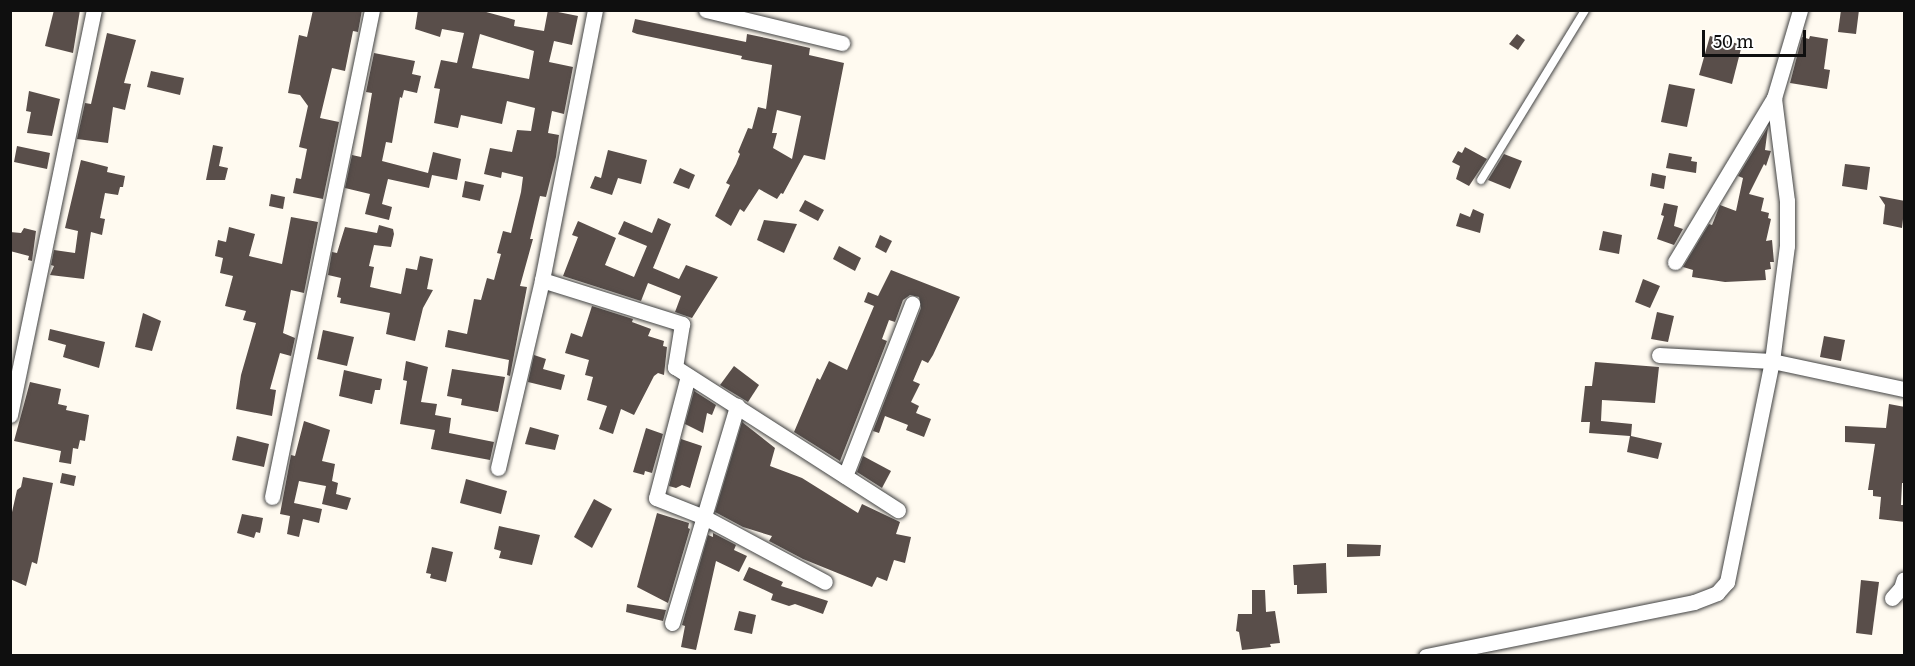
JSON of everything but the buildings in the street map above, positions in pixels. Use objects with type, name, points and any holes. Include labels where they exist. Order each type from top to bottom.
[{"type":"street","points":[[10,415],[94,10]]},
{"type":"street","points":[[273,497],[372,10]]},
{"type":"street","points":[[498,468],[542,280],[595,10]]},
{"type":"street","points":[[706,10],[842,43]]},
{"type":"street","points":[[1675,262],[1774,98],[1800,10]]},
{"type":"street","points":[[1426,656],[1694,602],[1717,593],[1727,582],[1772,361],[1787,246],[1787,201],[1774,98]]},
{"type":"street","points":[[542,280],[682,324],[675,367],[898,510]]},
{"type":"street","points":[[845,476],[912,304]]},
{"type":"street","points":[[1659,355],[1772,361],[1905,389]]},
{"type":"street","points":[[687,376],[656,498],[704,517],[825,582]]},
{"type":"street","points":[[672,623],[736,406]]},
{"type":"street","points":[[1892,598],[1905,579]]},
{"type":"lane","points":[[1480,180],[1569,33],[1586,10]]}]
